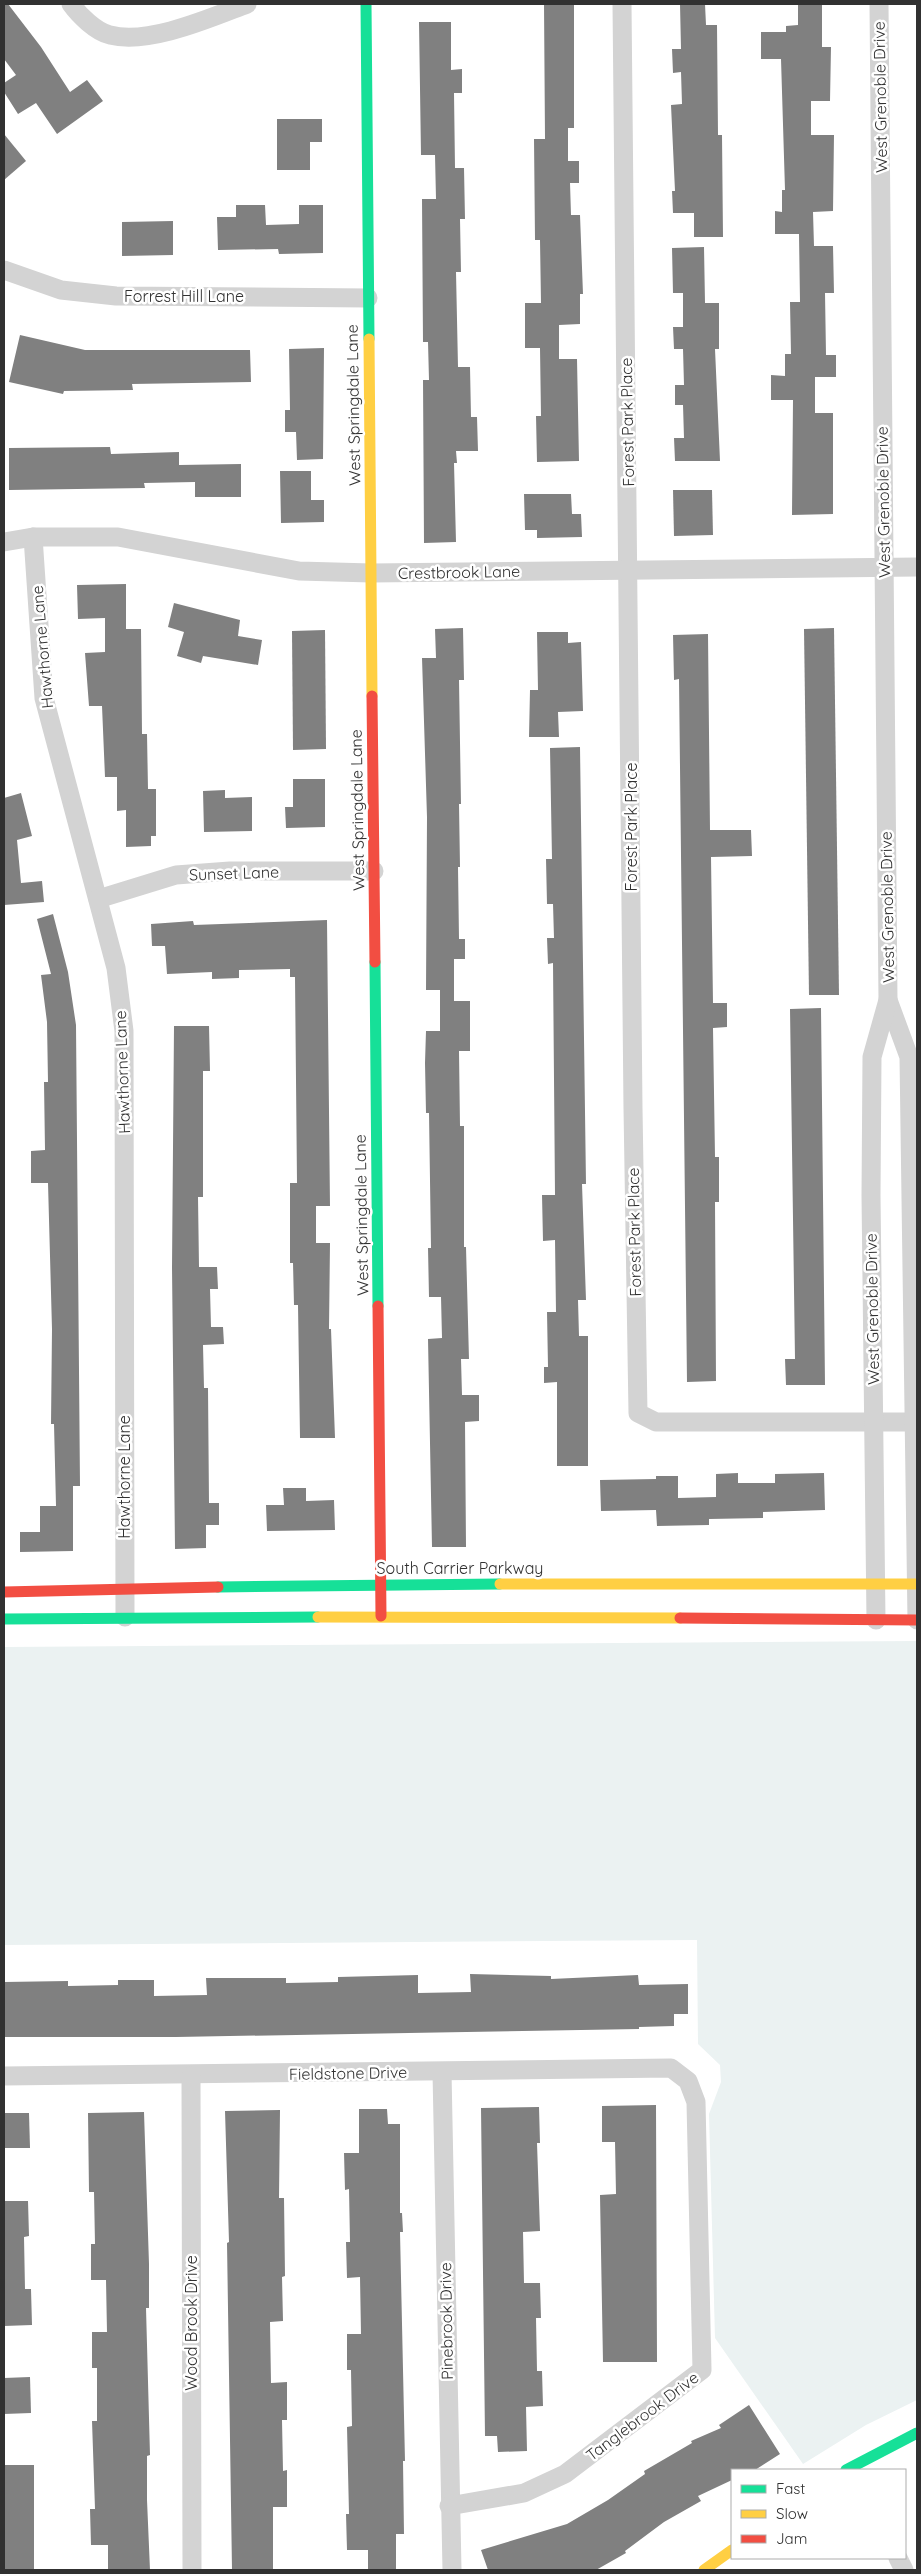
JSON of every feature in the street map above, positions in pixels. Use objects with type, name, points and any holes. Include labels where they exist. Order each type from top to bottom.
[{"type":"main road","name":"West Springdale Lane","points":[[366,4],[381,1616]]},
{"type":"main road","name":"South Carrier Parkway","points":[[4,1592],[381,1584],[917,1584]]},
{"type":"main road","points":[[4,1619],[381,1616],[917,1620]]},
{"type":"main road","points":[[850,2469],[917,2433]]},
{"type":"main road","points":[[704,2570],[731,2551]]},
{"type":"street","points":[[71,4],[91,24],[108,35],[131,38],[184,27],[247,4]]},
{"type":"street","name":"Forest Park Place","points":[[622,4],[629,570],[632,1098],[638,1413],[656,1422],[873,1423]]},
{"type":"street","name":"West Grenoble Drive","points":[[876,1620],[873,1423],[872,1057],[888,1000],[879,4]]},
{"type":"street","name":"Forrest Hill Lane","points":[[4,270],[61,290],[116,296],[368,298]]},
{"type":"street","name":"Crestbrook Lane","points":[[4,542],[33,537],[118,537],[298,571],[371,573],[917,567]]},
{"type":"street","name":"Hawthorne Lane","points":[[33,537],[44,698],[116,968],[124,1030],[125,1618]]},
{"type":"street","name":"Sunset Lane","points":[[98,899],[176,876],[230,871],[374,871]]},
{"type":"street","name":"West Grenoble Drive","points":[[888,1000],[909,1057],[917,1620]]},
{"type":"street","points":[[873,1423],[915,1422]]},
{"type":"street","name":"Fieldstone Drive","points":[[4,2076],[190,2076],[672,2068],[688,2081]]},
{"type":"street","name":"Pinebrook Drive","points":[[442,2072],[449,2506],[452,2570]]},
{"type":"street","name":"Wood Brook Drive","points":[[190,2076],[192,2570]]},
{"type":"street","name":"Tanglebrook Drive","points":[[449,2506],[524,2493],[565,2474],[702,2370],[696,2102],[688,2081]]},
{"type":"shaded area","points":[[917,1641],[917,2400],[866,2425],[803,2464],[715,2338],[709,2114],[721,2082],[720,2065],[698,2044],[697,1940],[4,1945],[4,1647]]},
{"type":"building","points":[[4,4],[8,4],[41,47],[70,92],[87,80],[103,101],[57,134],[36,103],[18,114],[4,92],[4,83],[16,75],[4,59]]},
{"type":"building","points":[[544,4],[574,4],[574,128],[568,128],[568,161],[579,161],[579,183],[570,183],[571,215],[580,215],[583,294],[580,294],[580,324],[559,325],[559,359],[577,359],[579,461],[537,462],[536,416],[541,416],[540,348],[525,348],[525,303],[541,303],[540,240],[535,240],[534,139],[545,139]]},
{"type":"building","points":[[680,4],[705,4],[706,25],[717,25],[718,135],[722,135],[723,237],[694,237],[694,213],[673,213],[672,191],[675,191],[671,105],[682,104],[681,72],[673,73],[672,49],[681,49]]},
{"type":"building","points":[[798,4],[822,4],[822,47],[831,47],[830,101],[811,101],[811,135],[834,135],[833,211],[813,212],[814,246],[833,246],[834,293],[825,293],[826,355],[836,355],[836,377],[815,377],[815,413],[833,413],[833,514],[792,515],[793,400],[771,400],[771,375],[785,376],[785,354],[791,354],[790,302],[800,302],[799,234],[775,234],[775,211],[782,212],[782,190],[785,190],[781,59],[761,59],[761,32],[786,32],[786,26],[798,25]]},
{"type":"building","points":[[419,22],[451,22],[451,70],[462,69],[462,93],[454,93],[455,168],[464,168],[465,219],[460,219],[461,272],[456,272],[458,367],[470,367],[471,417],[477,417],[478,451],[456,451],[457,463],[454,463],[456,542],[424,543],[423,380],[429,380],[428,342],[423,342],[422,199],[436,199],[435,155],[421,155]]},
{"type":"building","points":[[277,119],[322,119],[322,142],[310,142],[310,170],[277,170]]},
{"type":"building","points":[[4,134],[26,161],[4,180]]},
{"type":"building","points":[[236,205],[265,205],[266,225],[299,224],[299,205],[323,205],[323,253],[279,254],[278,249],[218,250],[217,217],[236,217]]},
{"type":"building","points":[[173,221],[173,255],[122,256],[122,222]]},
{"type":"building","points":[[704,247],[705,303],[719,303],[719,349],[715,349],[720,461],[675,461],[674,438],[684,438],[683,405],[675,405],[675,385],[684,385],[683,349],[674,349],[673,327],[683,327],[683,293],[673,293],[672,248]]},
{"type":"building","points":[[20,335],[85,350],[250,350],[251,382],[132,384],[133,390],[64,391],[63,394],[9,382]]},
{"type":"building","points":[[324,348],[323,459],[297,460],[296,432],[285,432],[285,410],[290,410],[289,349]]},
{"type":"building","points":[[110,447],[111,454],[179,452],[179,465],[241,464],[241,497],[195,497],[195,482],[144,483],[145,488],[9,490],[9,448]]},
{"type":"building","points":[[280,471],[311,471],[311,500],[324,500],[324,522],[281,523]]},
{"type":"building","points":[[673,490],[712,490],[713,535],[674,536]]},
{"type":"building","points":[[524,494],[571,494],[572,514],[581,514],[582,537],[537,538],[537,530],[525,530]]},
{"type":"building","points":[[126,584],[126,629],[141,629],[142,734],[147,734],[148,789],[156,789],[156,836],[151,836],[151,846],[126,847],[126,810],[117,811],[117,777],[105,777],[102,706],[89,706],[85,653],[105,652],[105,618],[78,619],[77,585]]},
{"type":"building","points":[[174,603],[240,620],[238,636],[262,640],[258,665],[203,656],[201,663],[177,656],[184,632],[168,627]]},
{"type":"building","points":[[463,628],[464,680],[459,680],[461,804],[459,804],[460,867],[458,867],[459,939],[465,939],[465,959],[454,959],[454,1001],[470,1001],[470,1051],[459,1051],[460,1126],[464,1126],[464,1247],[466,1247],[469,1359],[461,1359],[462,1395],[479,1395],[479,1421],[465,1422],[466,1547],[432,1547],[428,1339],[442,1338],[441,1297],[429,1297],[428,1248],[431,1248],[429,1113],[426,1113],[425,1063],[426,1031],[440,1031],[440,990],[426,990],[427,817],[422,658],[436,658],[435,629]]},
{"type":"building","points":[[834,628],[839,995],[809,995],[804,629]]},
{"type":"building","points":[[325,630],[326,749],[293,750],[292,631]]},
{"type":"building","points":[[537,632],[568,632],[568,643],[581,642],[583,711],[558,712],[559,737],[529,737],[530,690],[538,690]]},
{"type":"building","points":[[708,634],[710,830],[751,830],[752,856],[711,857],[713,1003],[727,1003],[727,1027],[713,1028],[715,1157],[719,1157],[719,1202],[715,1202],[716,1381],[687,1382],[679,679],[674,680],[673,635]]},
{"type":"building","points":[[580,747],[586,1184],[582,1184],[586,1300],[578,1300],[579,1336],[588,1336],[588,1466],[557,1466],[557,1382],[544,1383],[544,1367],[548,1367],[547,1312],[556,1312],[555,1240],[543,1241],[542,1195],[555,1195],[553,963],[548,964],[547,938],[554,938],[553,904],[547,904],[546,859],[552,859],[550,748]]},
{"type":"building","points":[[293,779],[325,779],[325,827],[286,828],[285,807],[293,807]]},
{"type":"building","points":[[225,790],[225,798],[252,797],[252,831],[204,832],[203,791]]},
{"type":"building","points":[[21,793],[32,836],[17,840],[21,883],[42,881],[44,902],[4,905],[4,798]]},
{"type":"building","points":[[53,914],[68,972],[76,1025],[80,1486],[73,1486],[73,1551],[20,1552],[20,1532],[40,1532],[40,1506],[56,1506],[54,1424],[51,1424],[52,1329],[48,1183],[31,1183],[31,1151],[45,1150],[44,1082],[48,1082],[47,1022],[41,975],[51,974],[37,919]]},
{"type":"building","points":[[327,920],[330,1206],[316,1206],[316,1243],[330,1243],[329,1329],[331,1329],[335,1438],[300,1438],[298,1305],[294,1305],[293,1263],[290,1263],[290,1183],[297,1183],[295,977],[290,977],[290,969],[239,970],[239,978],[212,979],[212,972],[167,974],[165,946],[152,946],[151,924],[193,921],[194,925]]},
{"type":"building","points":[[821,1008],[825,1385],[786,1385],[785,1359],[795,1359],[790,1009]]},
{"type":"building","points":[[174,1026],[209,1026],[210,1071],[203,1071],[203,1197],[198,1197],[199,1267],[217,1267],[218,1289],[210,1289],[211,1327],[223,1327],[224,1344],[203,1345],[204,1388],[208,1388],[209,1503],[219,1503],[219,1525],[206,1525],[206,1548],[175,1549],[172,1267]]},
{"type":"building","points":[[738,1473],[738,1483],[775,1483],[775,1474],[824,1473],[825,1510],[763,1512],[763,1518],[709,1519],[709,1525],[657,1526],[656,1510],[601,1511],[600,1480],[656,1479],[656,1476],[678,1476],[678,1498],[716,1497],[716,1474]]},
{"type":"building","points":[[283,1488],[306,1488],[306,1501],[334,1500],[335,1530],[267,1531],[266,1505],[284,1505]]},
{"type":"building","points":[[470,1974],[551,1976],[551,1979],[638,1975],[639,1985],[688,1984],[688,2014],[674,2014],[674,2026],[639,2027],[639,2029],[176,2037],[4,2037],[4,1982],[68,1981],[68,1986],[118,1985],[118,1980],[154,1980],[154,1996],[207,1995],[206,1978],[286,1978],[286,1983],[338,1982],[338,1977],[418,1975],[418,1993],[471,1992]]},
{"type":"building","points":[[656,2105],[657,2362],[603,2362],[600,2195],[616,2194],[615,2142],[602,2142],[602,2106]]},
{"type":"building","points":[[539,2107],[540,2143],[537,2143],[540,2231],[523,2232],[524,2283],[540,2283],[541,2318],[536,2318],[537,2371],[542,2371],[543,2406],[526,2407],[527,2451],[498,2452],[497,2436],[485,2436],[481,2108]]},
{"type":"building","points":[[359,2109],[387,2109],[388,2124],[400,2124],[400,2213],[402,2213],[403,2232],[400,2232],[405,2461],[403,2461],[404,2534],[396,2534],[396,2570],[368,2570],[368,2550],[347,2550],[346,2514],[349,2514],[347,2427],[352,2426],[351,2370],[347,2370],[347,2334],[361,2334],[360,2277],[347,2278],[346,2242],[350,2242],[349,2189],[345,2190],[344,2153],[359,2153]]},
{"type":"building","points":[[280,2110],[279,2198],[284,2198],[285,2276],[282,2277],[283,2321],[270,2322],[271,2383],[287,2382],[287,2420],[282,2420],[283,2471],[287,2470],[287,2507],[273,2507],[273,2570],[232,2570],[227,2243],[229,2242],[225,2111]]},
{"type":"building","points":[[144,2112],[149,2264],[149,2308],[146,2308],[150,2455],[147,2456],[147,2500],[150,2570],[108,2570],[108,2545],[91,2545],[90,2509],[95,2509],[92,2421],[97,2421],[97,2368],[92,2368],[92,2332],[107,2332],[106,2280],[91,2280],[91,2244],[95,2244],[94,2192],[89,2192],[88,2113]]},
{"type":"building","points":[[4,2113],[29,2113],[30,2148],[4,2148]]},
{"type":"building","points":[[4,2201],[28,2201],[29,2236],[24,2237],[25,2289],[31,2289],[32,2325],[4,2326]]},
{"type":"building","points":[[30,2377],[31,2413],[4,2414],[4,2378]]},
{"type":"building","points":[[749,2405],[780,2454],[757,2469],[731,2469],[731,2480],[698,2496],[701,2501],[664,2522],[625,2551],[626,2553],[596,2570],[488,2570],[481,2550],[567,2524],[608,2500],[645,2474],[644,2471],[692,2443],[691,2441],[721,2428],[719,2425]]},
{"type":"building","points":[[4,2465],[34,2465],[34,2570],[4,2570]]},
{"type":"traffic: fast","points":[[366,4],[369,339]]},
{"type":"traffic: fast","points":[[375,962],[378,1306]]},
{"type":"traffic: fast","points":[[218,1587],[500,1584]]},
{"type":"traffic: fast","points":[[4,1619],[318,1617]]},
{"type":"traffic: fast","points":[[848,2469],[917,2433]]},
{"type":"traffic: slow","points":[[369,339],[372,696]]},
{"type":"traffic: slow","points":[[500,1584],[917,1584]]},
{"type":"traffic: slow","points":[[318,1617],[680,1618]]},
{"type":"traffic: slow","points":[[704,2570],[731,2551]]},
{"type":"traffic: jam","points":[[372,696],[375,962]]},
{"type":"traffic: jam","points":[[378,1306],[381,1616]]},
{"type":"traffic: jam","points":[[4,1592],[218,1587]]},
{"type":"traffic: jam","points":[[680,1618],[917,1620]]}]
